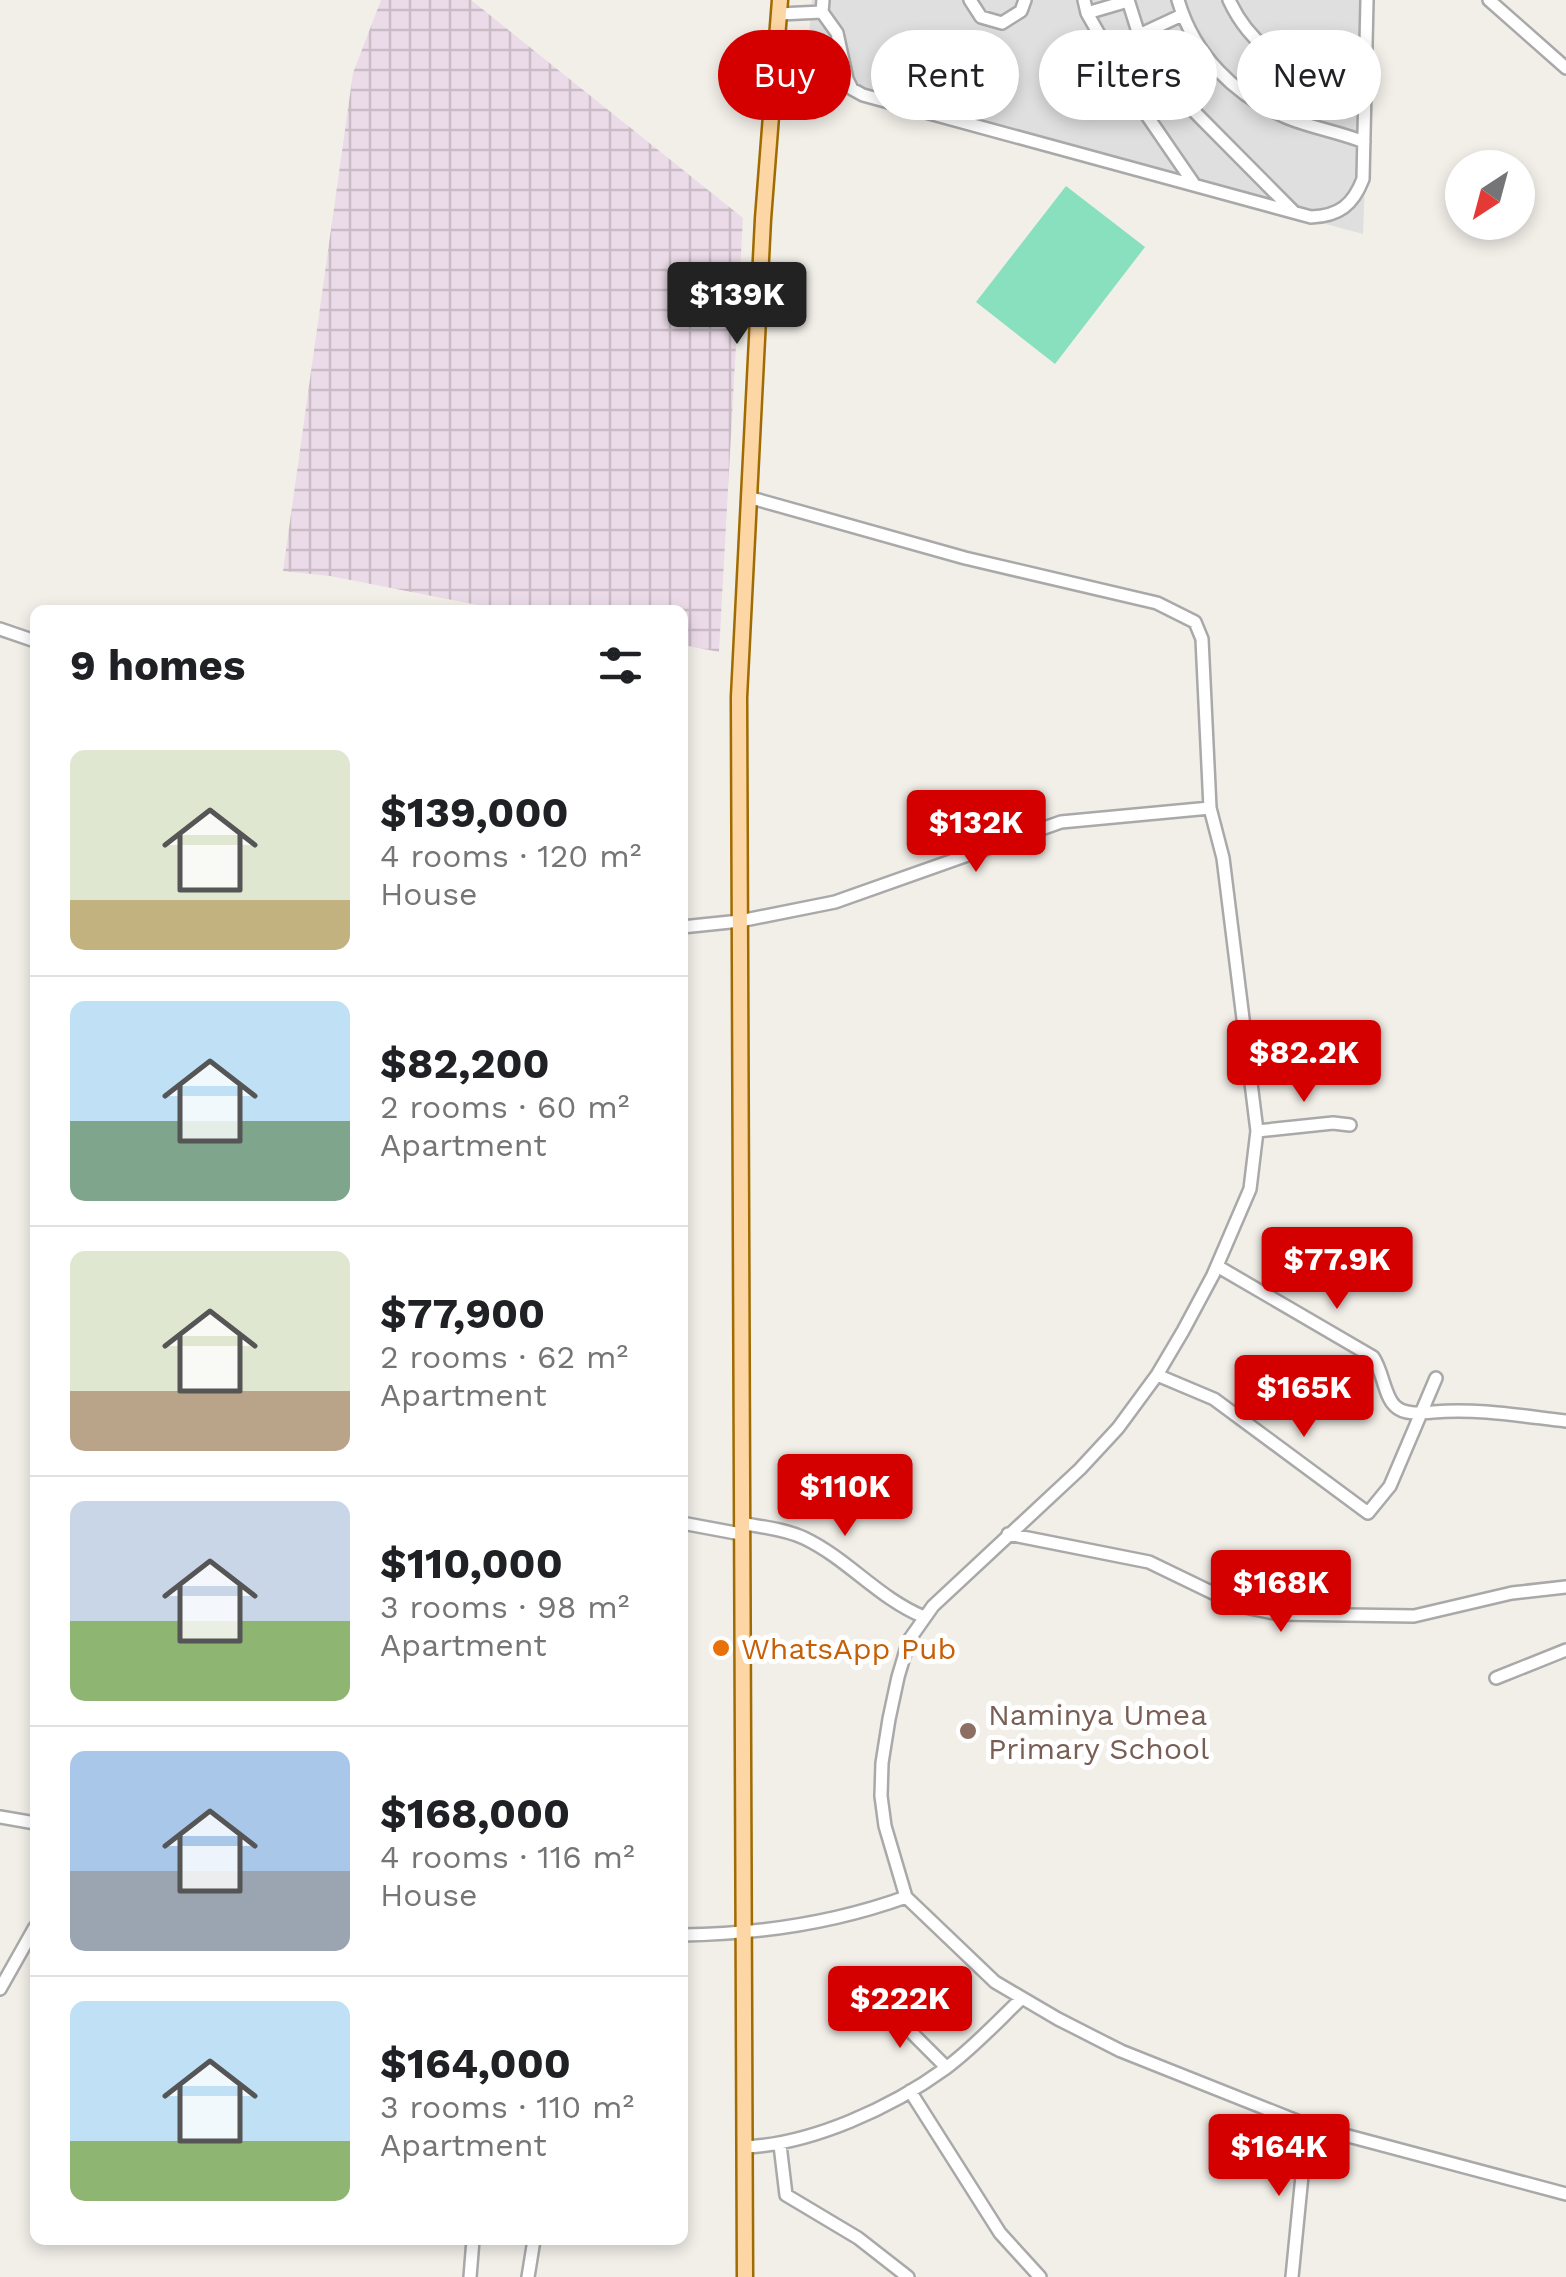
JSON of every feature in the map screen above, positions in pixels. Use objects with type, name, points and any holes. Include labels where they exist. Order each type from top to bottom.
[{"type":"main road","points":[[746,2277],[739,696],[763,218],[780,7]]},
{"type":"street","points":[[970,0],[981,17],[1002,22],[1021,11],[1026,0]]},
{"type":"street","points":[[1178,0],[1182,15],[1206,57],[1236,87],[1286,117],[1364,142]]},
{"type":"street","points":[[1229,0],[1245,30]]},
{"type":"street","points":[[1366,30],[1367,0]]},
{"type":"street","points":[[1489,0],[1566,68]]},
{"type":"street","points":[[1137,30],[1128,1],[1086,6],[1137,102],[1194,184]]},
{"type":"street","points":[[780,7],[823,6],[837,33],[847,80],[852,90],[863,95],[1296,214],[1326,217],[1349,205],[1363,179],[1364,120]]},
{"type":"street","points":[[1151,30],[1182,15]]},
{"type":"street","points":[[1203,120],[1296,214]]},
{"type":"street","points":[[748,497],[965,558],[1157,603],[1185,614],[1195,622],[1202,639],[1210,808],[1223,858],[1257,1131],[1250,1189],[1217,1266],[1157,1375],[1118,1428],[924,1617],[910,1640],[898,1677],[882,1763],[885,1826],[906,1898],[968,1959],[1022,1999],[1121,2051],[1307,2125],[1566,2194]]},
{"type":"street","points":[[0,630],[30,639]]},
{"type":"street","points":[[688,926],[740,921],[834,902],[1062,822],[1210,808]]},
{"type":"street","points":[[1257,1131],[1333,1122],[1350,1124]]},
{"type":"street","points":[[1217,1266],[1374,1357],[1391,1402],[1399,1410],[1421,1413],[1461,1409],[1566,1420]]},
{"type":"street","points":[[1157,1375],[1214,1399],[1368,1513],[1390,1486],[1436,1378]]},
{"type":"street","points":[[688,1524],[799,1536],[840,1560],[894,1604],[924,1617]]},
{"type":"street","points":[[1008,1534],[1135,1558],[1240,1606],[1279,1614],[1414,1616],[1512,1593],[1566,1587]]},
{"type":"street","points":[[1496,1678],[1566,1650]]},
{"type":"street","points":[[0,1817],[30,1822]]},
{"type":"street","points":[[688,1936],[743,1934],[858,1914],[906,1898]]},
{"type":"street","points":[[0,1989],[30,1936]]},
{"type":"street","points":[[744,2147],[780,2146],[815,2135],[910,2090],[946,2067],[1022,1999]]},
{"type":"street","points":[[885,2006],[946,2067]]},
{"type":"street","points":[[910,2090],[1000,2234],[1040,2277]]},
{"type":"street","points":[[1292,2277],[1307,2125]]},
{"type":"street","points":[[780,2146],[786,2194],[858,2238],[908,2277]]},
{"type":"street","points":[[470,2277],[473,2245]]},
{"type":"street","points":[[528,2277],[533,2245]]},
{"type":"shaded area","points":[[381,0],[471,0],[743,218],[719,652],[688,646],[688,605],[478,605],[330,576],[283,571],[353,73]]},
{"type":"shaded area","points":[[812,0],[1372,0],[1371,30],[1237,30],[1237,120],[1367,120],[1363,234],[939,120],[1019,120],[1019,30],[871,30],[871,102],[851,96],[851,30],[810,30]]},
{"type":"green space","points":[[1066,186],[1145,247],[1055,364],[976,302]]},
{"type":"place","name":"WhatsApp Pub","points":[[721,1648]]},
{"type":"place","name":"Naminya Umea Primary School","points":[[968,1731]]}]
